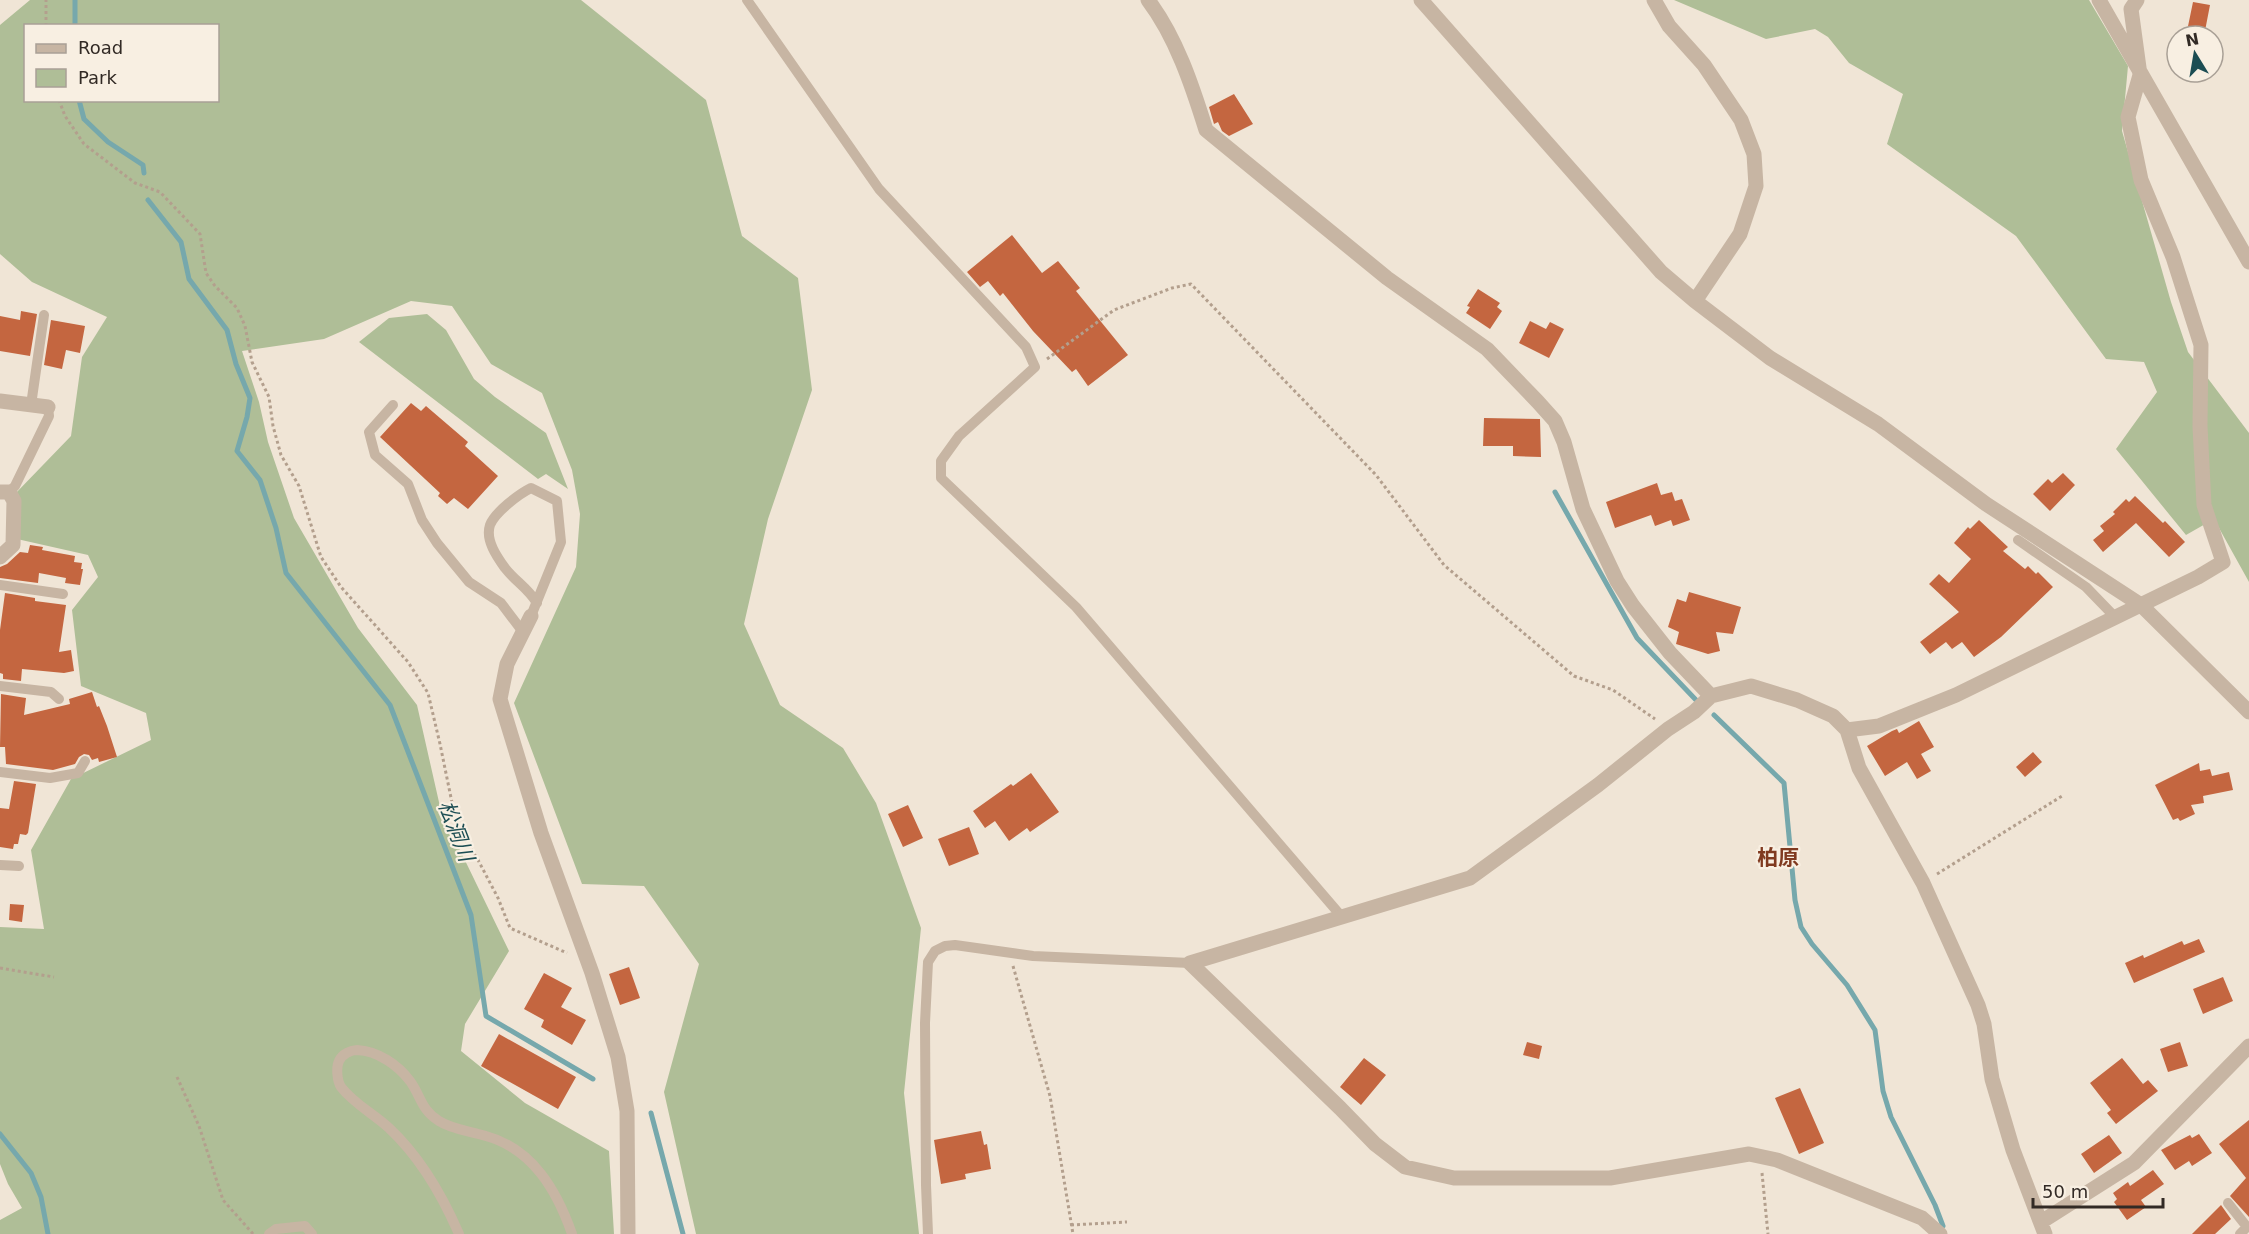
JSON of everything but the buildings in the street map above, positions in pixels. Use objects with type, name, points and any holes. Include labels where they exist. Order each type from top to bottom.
[{"type":"street","points":[[1148,0],[1164,21],[1198,104],[1206,130],[1387,278],[1486,349],[1555,421],[1564,442],[1583,509],[1617,581],[1633,606],[1670,653],[1711,696]]},
{"type":"street","points":[[1421,0],[1653,264],[1695,301],[1770,358],[1878,424],[1986,504],[2141,605],[2249,712]]},
{"type":"street","points":[[1654,0],[1669,26],[1704,65],[1741,120],[1755,154],[1756,186],[1740,234],[1695,301]]},
{"type":"street","points":[[2099,0],[2249,262]]},
{"type":"street","points":[[1846,730],[1879,726],[1945,699],[2199,577],[2223,562],[2204,505],[2200,426],[2201,345],[2173,257],[2140,180],[2128,117],[2140,75],[2131,9],[2137,0]]},
{"type":"street","points":[[0,401],[48,407]]},
{"type":"street","points":[[0,557],[12,545],[14,501],[5,492]]},
{"type":"street","points":[[534,609],[507,664],[500,699],[540,833],[588,963],[618,1057],[627,1111],[628,1234]]},
{"type":"street","points":[[1941,1234],[1922,1218],[1777,1161],[1749,1154],[1610,1178],[1464,1179],[1405,1167],[1375,1144],[1190,963],[1470,878],[1598,785],[1668,729],[1694,712],[1711,696],[1751,686],[1797,700],[1833,716],[1846,730],[1859,768],[1923,883],[1978,1005],[1984,1024],[1992,1079],[2013,1150],[2043,1228],[2134,1163],[2249,1046]]},
{"type":"lane","points":[[747,0],[879,189],[1026,347],[1035,367],[959,436],[941,461],[941,478],[1076,607],[1342,917]]},
{"type":"lane","points":[[31,405],[44,315]]},
{"type":"lane","points":[[393,405],[369,432],[375,455],[408,484],[422,520],[462,574],[469,582],[501,603],[523,632]]},
{"type":"lane","points":[[5,492],[15,486],[49,416],[48,407]]},
{"type":"lane","points":[[531,488],[557,501],[561,542],[534,609],[528,589],[506,570],[491,546],[490,525],[512,498],[531,488]]},
{"type":"lane","points":[[2018,540],[2086,587],[2115,617]]},
{"type":"lane","points":[[0,585],[63,594]]},
{"type":"lane","points":[[0,686],[51,692],[58,699]]},
{"type":"lane","points":[[0,772],[50,778],[78,773],[85,762]]},
{"type":"lane","points":[[0,865],[19,866]]},
{"type":"lane","points":[[928,1234],[925,1023],[928,962],[935,951],[945,946],[955,945],[1033,956],[1190,963]]},
{"type":"lane","points":[[459,1234],[417,1160],[390,1129],[339,1085],[337,1072],[339,1060],[346,1053],[354,1050],[378,1054],[392,1063],[411,1081],[425,1110],[439,1121],[501,1141],[528,1157],[547,1180],[572,1234]]},
{"type":"lane","points":[[2228,1203],[2247,1227],[2240,1234]]},
{"type":"lane","points":[[269,1234],[276,1229],[305,1226],[312,1234]]},
{"type":"path","points":[[45,24],[46,0]]},
{"type":"path","points":[[60,102],[65,116],[84,144],[135,183],[160,192],[200,234],[206,273],[214,286],[237,308],[245,326],[252,362],[269,397],[273,426],[281,455],[299,486],[321,557],[340,587],[408,662],[428,693],[457,827],[477,858],[498,898],[510,928],[588,963]]},
{"type":"path","points":[[1035,367],[1114,310],[1172,288],[1191,284],[1376,475],[1444,565],[1574,676],[1613,690],[1668,729]]},
{"type":"path","points":[[1923,883],[2062,796]]},
{"type":"path","points":[[1004,952],[1015,969],[1050,1096],[1073,1234]]},
{"type":"path","points":[[0,968],[54,977]]},
{"type":"path","points":[[177,1077],[199,1126],[223,1200],[253,1234]]},
{"type":"path","points":[[1760,1156],[1768,1234]]},
{"type":"path","points":[[1071,1225],[1127,1222]]},
{"type":"green space","points":[[30,0],[581,0],[706,100],[742,236],[798,278],[812,390],[768,519],[744,624],[780,705],[843,748],[876,803],[921,928],[904,1093],[919,1234],[696,1234],[664,1092],[699,964],[644,886],[582,884],[514,703],[576,567],[580,514],[572,470],[542,393],[491,364],[452,306],[411,301],[324,339],[242,351],[259,402],[268,442],[294,518],[358,628],[417,705],[441,811],[509,951],[465,1024],[461,1051],[525,1103],[609,1151],[614,1234],[0,1234],[0,1220],[22,1208],[0,1164],[0,927],[44,929],[31,850],[71,779],[151,740],[146,713],[81,686],[72,610],[98,577],[88,555],[17,539],[14,495],[71,436],[82,357],[107,317],[32,282],[0,254],[0,25]]},
{"type":"green space","points":[[1674,0],[2089,0],[2128,66],[2122,131],[2171,302],[2188,352],[2249,433],[2249,582],[2214,519],[2186,535],[2116,449],[2157,392],[2144,362],[2106,359],[2016,236],[1887,144],[1903,94],[1849,63],[1828,37],[1815,29],[1766,39]]},
{"type":"green space","points":[[427,314],[446,330],[474,379],[495,397],[546,433],[568,489],[546,474],[538,479],[359,342],[389,318]]},
{"type":"waterway","points":[[75,0],[75,24]]},
{"type":"waterway","points":[[80,102],[84,119],[108,142],[143,165],[144,173]]},
{"type":"waterway","name":"松洞川","points":[[148,200],[181,242],[189,279],[227,330],[236,364],[250,398],[237,451],[260,480],[276,528],[286,573],[390,705],[471,915],[486,1016],[593,1079]]},
{"type":"waterway","points":[[1555,492],[1637,638],[1696,700]]},
{"type":"waterway","points":[[1714,715],[1784,783],[1795,900],[1801,927],[1812,944],[1847,985],[1875,1030],[1883,1091],[1891,1117],[1935,1205],[1943,1226]]},
{"type":"waterway","name":"松洞川","points":[[651,1113],[683,1234]]},
{"type":"waterway","points":[[0,1134],[31,1173],[41,1197],[48,1234]]},
{"type":"district","name":"柏原","points":[[1778,858]]}]
